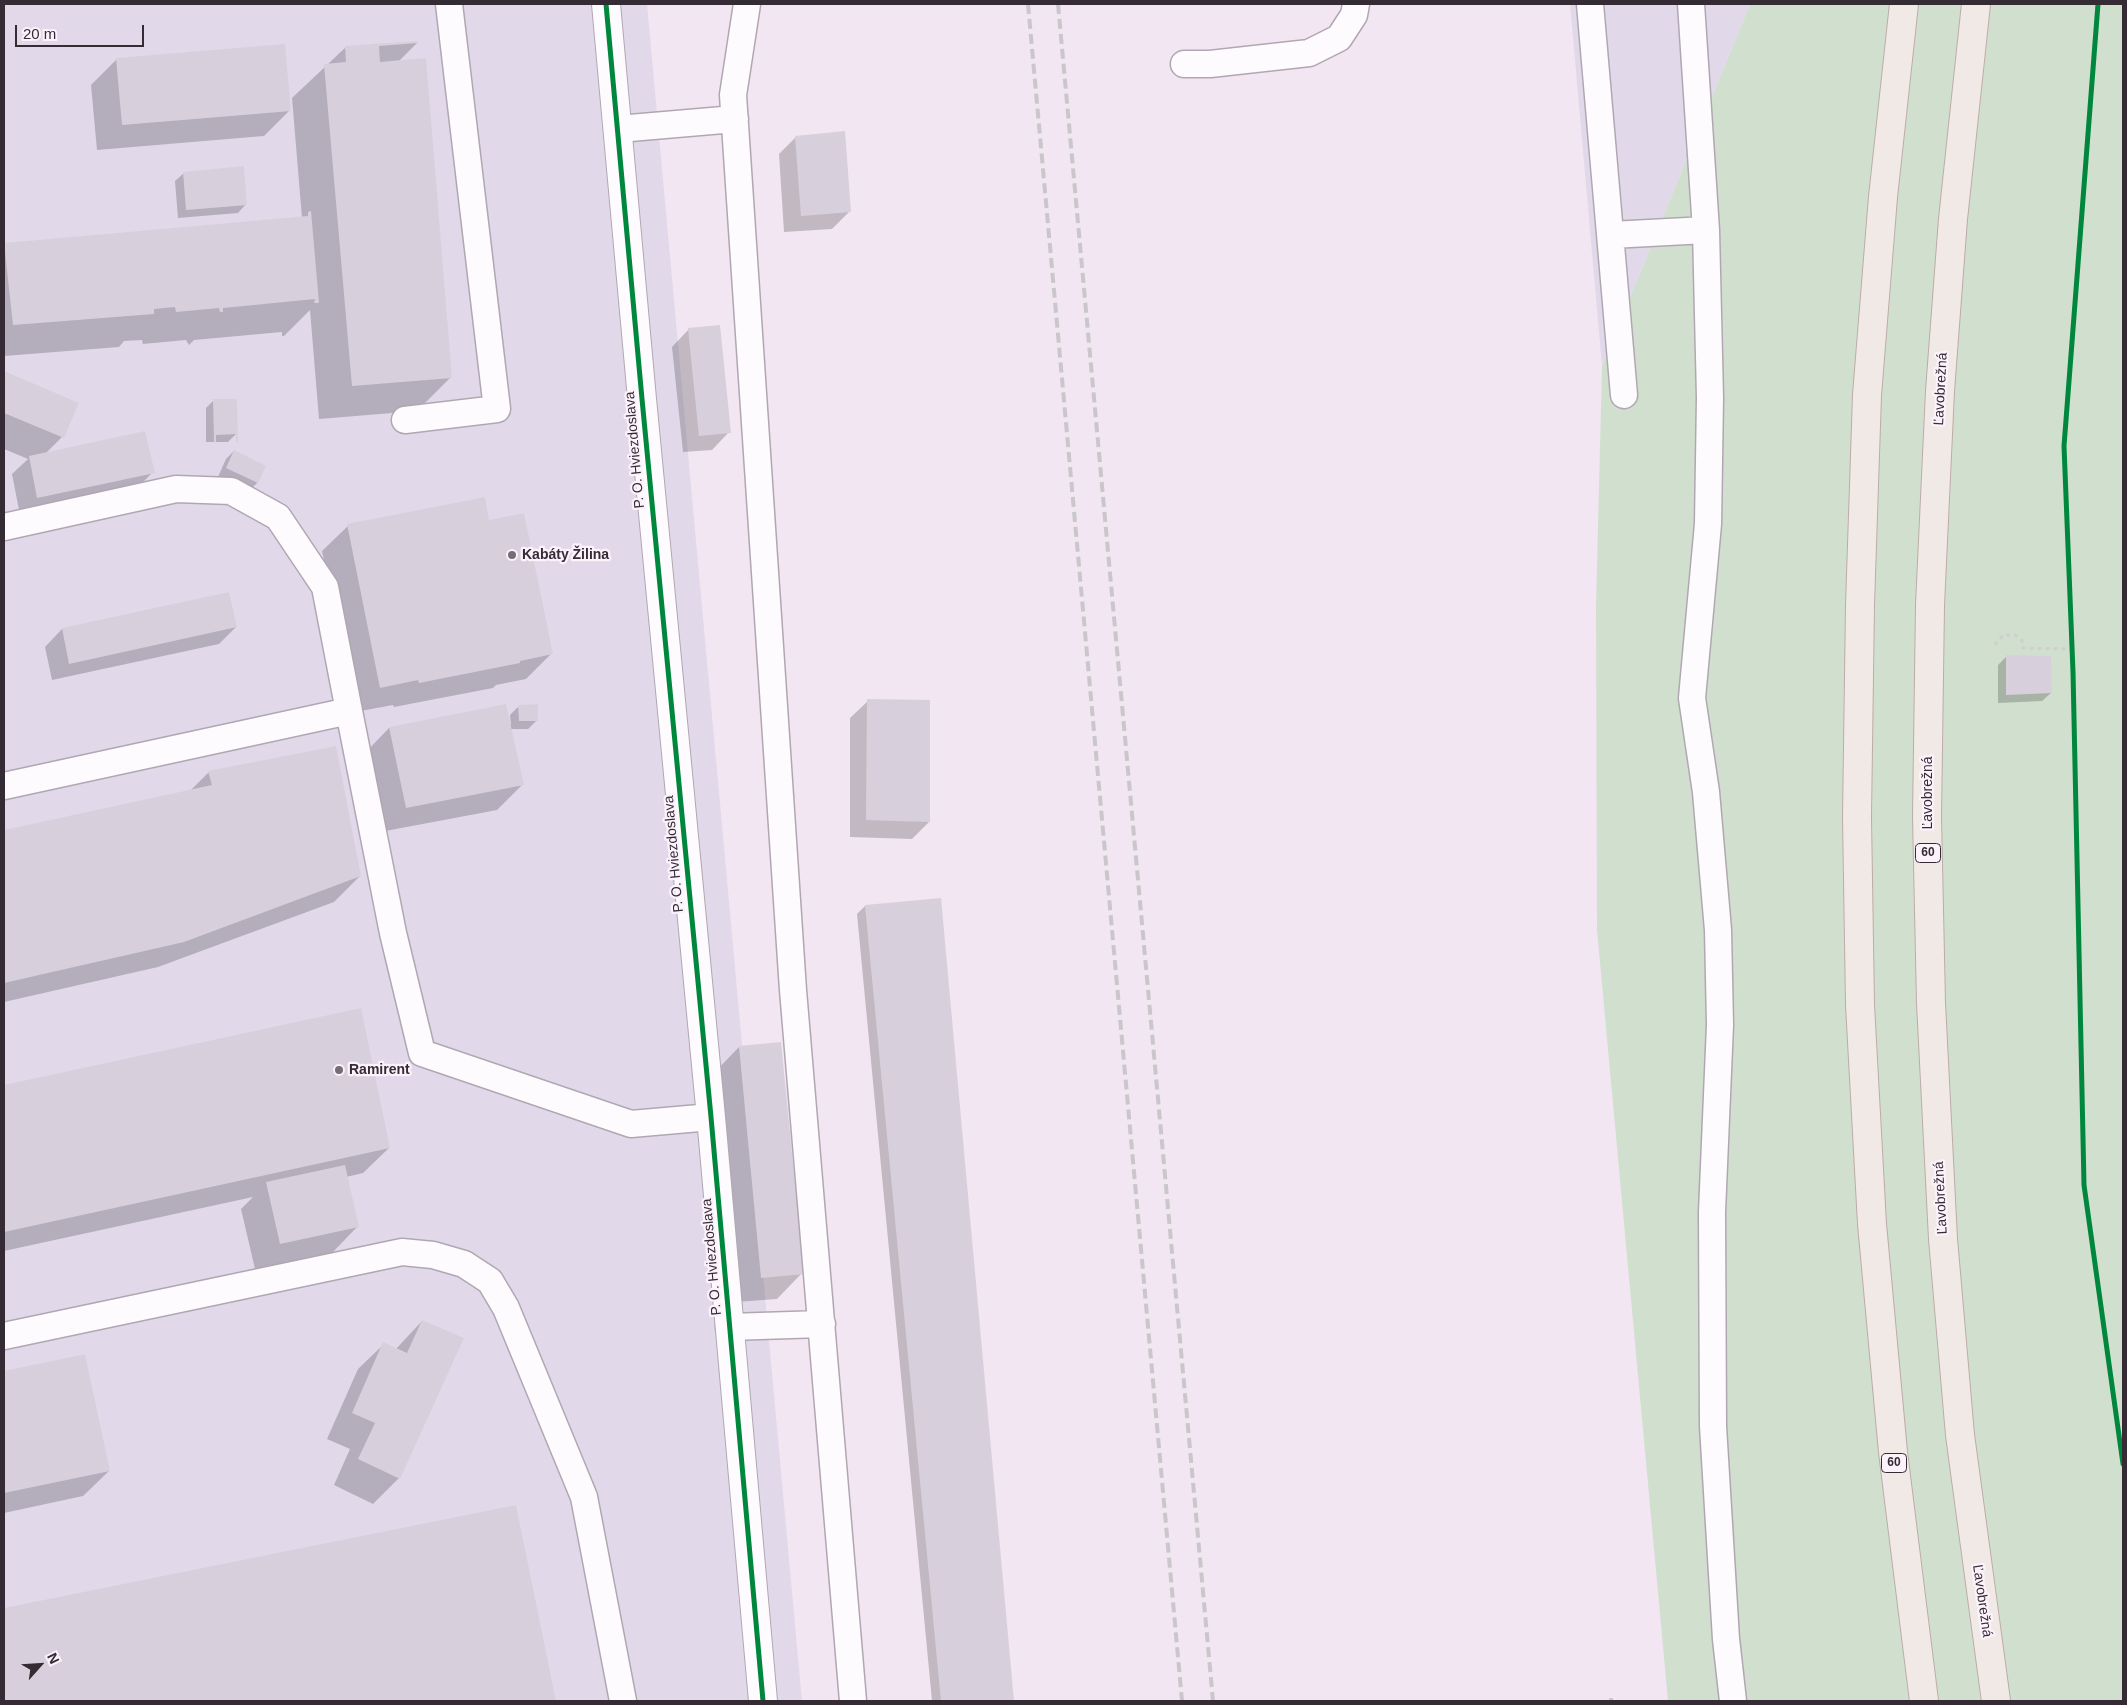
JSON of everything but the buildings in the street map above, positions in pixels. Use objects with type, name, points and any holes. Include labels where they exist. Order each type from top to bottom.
[{"type":"main road","name":"60","points":[[1904,4],[1883,197],[1867,395],[1860,605],[1857,818],[1860,1005],[1872,1224],[1893,1452],[1924,1701]]},
{"type":"main road","name":"Ľavobrežná","points":[[1976,4],[1953,219],[1940,391],[1930,605],[1927,817],[1931,1003],[1943,1239],[1960,1435],[1996,1701]]},
{"type":"street","name":"P. O. Hviezdoslava","points":[[606,4],[711,1117],[763,1701]]},
{"type":"lane","points":[[405,420],[497,409],[449,4]]},
{"type":"lane","points":[[747,4],[733,95],[793,980],[854,1701]]},
{"type":"lane","points":[[1184,64],[1210,64],[1309,53],[1339,38],[1354,15],[1356,4]]},
{"type":"lane","points":[[1590,4],[1624,395]]},
{"type":"lane","points":[[1691,4],[1706,230],[1710,398],[1708,524],[1692,698],[1706,792],[1718,930],[1720,1025],[1712,1212],[1713,1426],[1726,1639],[1733,1701]]},
{"type":"lane","points":[[618,129],[735,118]]},
{"type":"lane","points":[[1611,236],[1706,230]]},
{"type":"lane","points":[[4,527],[176,489],[231,491],[278,517],[324,587],[393,933],[422,1053],[631,1124],[711,1117]]},
{"type":"lane","points":[[4,786],[349,711]]},
{"type":"lane","points":[[4,1336],[402,1252],[433,1255],[464,1264],[490,1281],[506,1308],[584,1496],[623,1701]]},
{"type":"lane","points":[[729,1327],[822,1324]]},
{"type":"path","points":[[1996,645],[2003,635],[2015,635],[2022,640],[2023,648],[2072,649]]},
{"type":"path","points":[[2072,639],[2073,656]]},
{"type":"shaded area","points":[[4,4],[647,4],[802,1701],[4,1701]]},
{"type":"shaded area","points":[[1570,4],[1750,4],[1602,366]]},
{"type":"green space","points":[[1750,4],[2123,4],[2123,1701],[1668,1701],[1597,930],[1596,606],[1602,366]]},
{"type":"railway","points":[[1028,4],[1182,1701]]},
{"type":"railway","points":[[1058,4],[1213,1701]]},
{"type":"cycle path","points":[[606,4],[711,1117],[763,1701]]},
{"type":"cycle path","points":[[2098,4],[2064,446],[2073,672],[2084,1185],[2123,1464]]},
{"type":"place","name":"Kabáty Žilina","points":[[512,555]]},
{"type":"place","name":"Ramirent","points":[[339,1070]]}]
